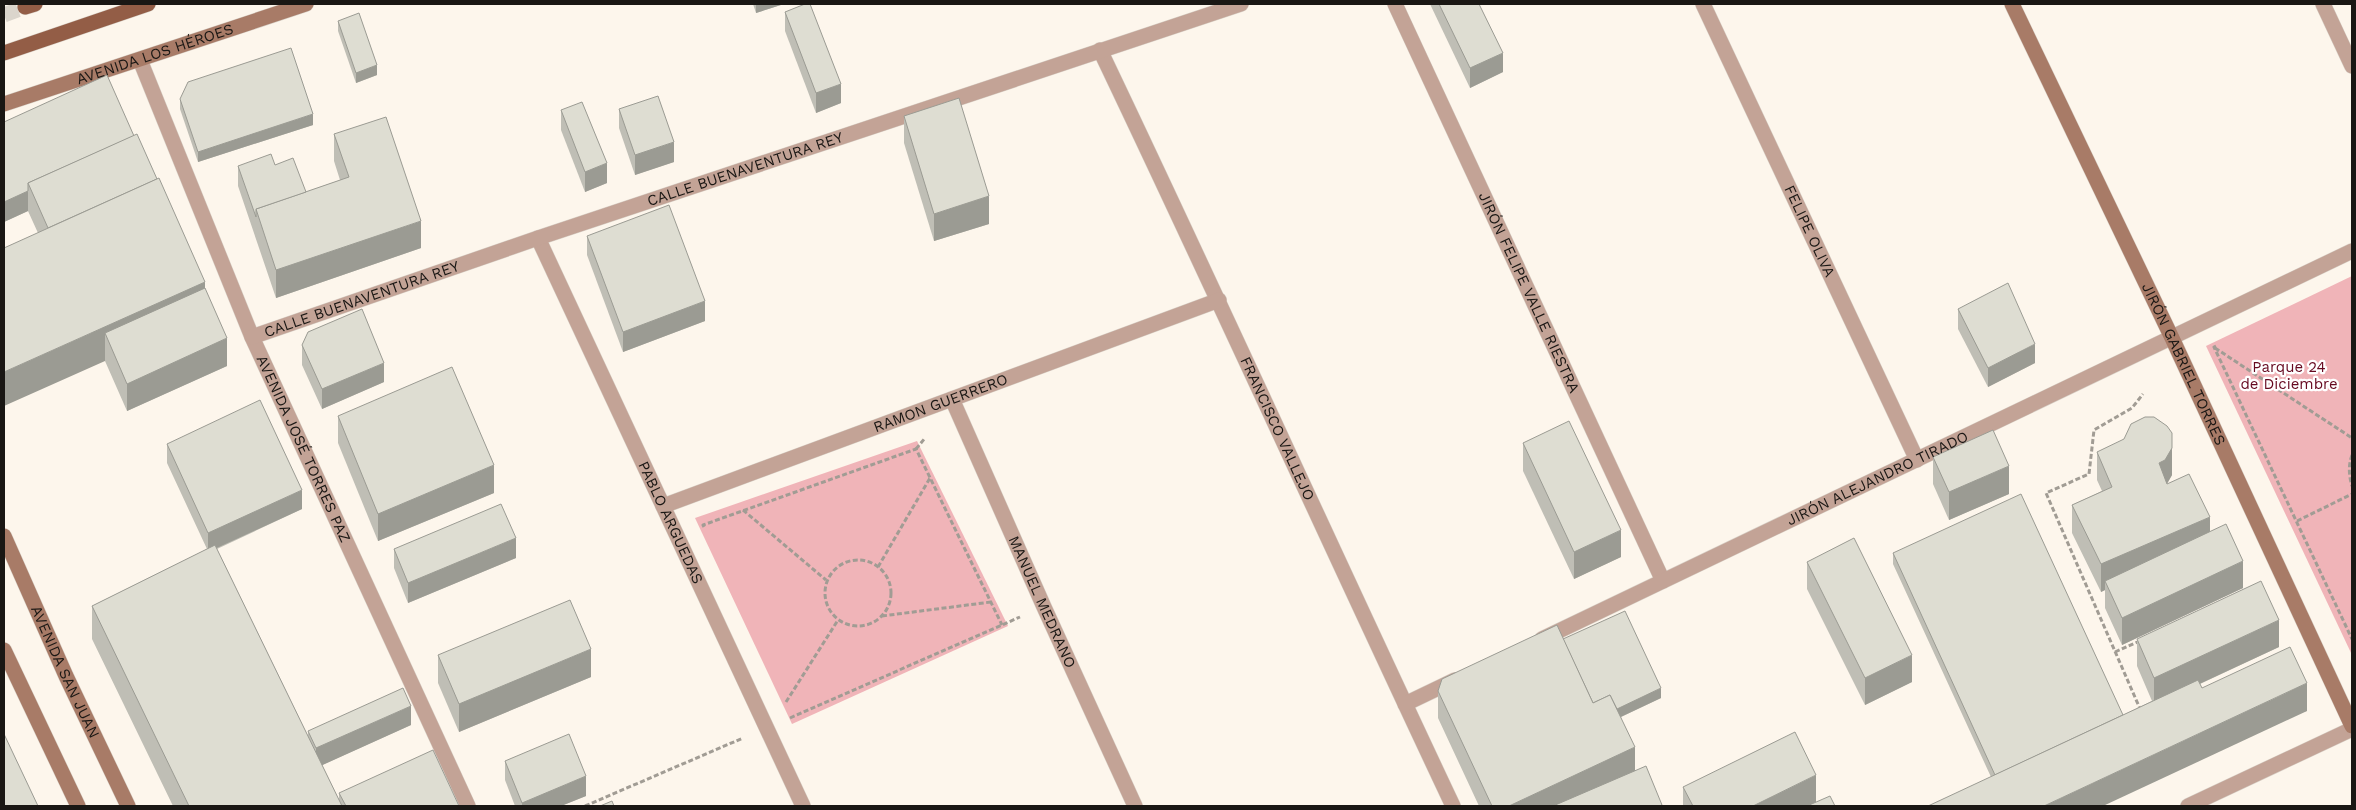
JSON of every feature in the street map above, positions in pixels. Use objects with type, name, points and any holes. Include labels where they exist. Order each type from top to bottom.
[{"type":"main road","points":[[4,53],[148,4]]},
{"type":"street","name":"AVENIDA LOS HÉROES","points":[[4,104],[306,4]]},
{"type":"street","name":"CALLE BUENAVENTURA REY","points":[[252,337],[538,238],[1241,4]]},
{"type":"street","name":"JIRÓN FELIPE VALLE RIESTRA","points":[[1395,4],[1663,581]]},
{"type":"street","name":"FELIPE OLIVA","points":[[1703,4],[1917,460]]},
{"type":"street","name":"JIRÓN GABRIEL TORRES","points":[[2012,4],[2172,338],[2352,728]]},
{"type":"street","points":[[2323,4],[2352,66]]},
{"type":"street","name":"FRANCISCO VALLEJO","points":[[1100,50],[1219,300],[1453,806]]},
{"type":"street","name":"AVENIDA JOSÉ TORRES PAZ","points":[[140,60],[252,337],[468,806]]},
{"type":"street","name":"PABLO ARGUEDAS","points":[[538,238],[803,806]]},
{"type":"street","name":"JIRÓN ALEJANDRO TIRADO","points":[[1530,645],[2352,251]]},
{"type":"street","name":"RAMON GUERRERO","points":[[663,506],[1219,300]]},
{"type":"street","name":"MANUEL MEDRANO","points":[[952,399],[1044,608],[1135,806]]},
{"type":"street","name":"AVENIDA SAN JUAN","points":[[4,536],[66,676],[128,806]]},
{"type":"street","points":[[4,650],[78,806]]},
{"type":"street","points":[[1405,704],[1467,675]]},
{"type":"street","points":[[2188,806],[2352,728]]},
{"type":"path","points":[[2172,338],[2214,347],[2352,438]]},
{"type":"path","points":[[2214,347],[2223,343]]},
{"type":"path","points":[[2214,347],[2352,639]]},
{"type":"path","points":[[2143,394],[2132,408],[2094,430],[2089,474],[2046,493],[2145,719]]},
{"type":"path","points":[[707,534],[703,525],[916,449],[1002,625]]},
{"type":"path","points":[[2352,455],[2350,462],[2352,486]]},
{"type":"path","points":[[878,567],[930,478]]},
{"type":"path","points":[[2296,521],[2352,494]]},
{"type":"path","points":[[743,510],[826,580]]},
{"type":"path","points":[[857,559],[870,561],[878,567],[889,579],[891,592],[889,606],[882,616],[871,624],[858,627],[844,624],[834,617],[827,606],[824,594],[826,580],[833,570],[845,562],[857,559]]},
{"type":"path","points":[[882,616],[991,602]]},
{"type":"path","points":[[585,806],[1044,608]]},
{"type":"path","points":[[786,702],[838,620]]},
{"type":"path","points":[[2116,652],[2142,640]]},
{"type":"path","points":[[782,693],[793,716]]},
{"type":"green space","name":"Parque 24 de Diciembre","points":[[2352,276],[2352,655],[2206,346]]},
{"type":"green space","points":[[917,441],[1008,626],[792,724],[695,518]]},
{"type":"building","points":[[805,4],[810,4],[841,84],[816,93],[785,12]]},
{"type":"building","points":[[1439,4],[1479,4],[1503,53],[1470,68]]},
{"type":"building","points":[[359,13],[377,65],[356,73],[338,21]]},
{"type":"building","points":[[291,48],[313,114],[198,152],[180,99],[188,82]]},
{"type":"building","points":[[107,75],[134,136],[28,183],[28,191],[4,202],[4,122]]},
{"type":"building","points":[[658,96],[674,142],[635,155],[619,109]]},
{"type":"building","points":[[959,98],[989,196],[934,214],[904,116]]},
{"type":"building","points":[[582,102],[607,163],[585,172],[561,110]]},
{"type":"building","points":[[386,117],[421,221],[276,270],[256,209],[349,177],[334,134]]},
{"type":"building","points":[[137,134],[157,179],[48,228],[28,183]]},
{"type":"building","points":[[271,154],[275,165],[293,158],[306,192],[256,209],[256,217],[238,166]]},
{"type":"building","points":[[159,178],[205,282],[4,372],[4,248]]},
{"type":"building","points":[[669,205],[705,301],[623,332],[587,236]]},
{"type":"building","points":[[2008,283],[2035,344],[1988,368],[1958,309]]},
{"type":"building","points":[[205,288],[227,338],[127,384],[105,333]]},
{"type":"building","points":[[362,309],[384,363],[322,389],[302,345],[308,332]]},
{"type":"building","points":[[452,367],[494,465],[378,514],[338,416]]},
{"type":"building","points":[[260,400],[302,490],[208,533],[167,444]]},
{"type":"building","points":[[2145,417],[2154,417],[2167,426],[2172,433],[2172,448],[2165,460],[2159,463],[2167,484],[2189,474],[2210,517],[2101,564],[2072,505],[2112,487],[2097,452],[2124,439],[2131,424]]},
{"type":"building","points":[[1569,421],[1621,530],[1574,552],[1523,443]]},
{"type":"building","points":[[1993,430],[2009,466],[1949,492],[1933,457]]},
{"type":"building","points":[[2021,494],[2123,715],[1995,775],[1893,553]]},
{"type":"building","points":[[501,504],[516,538],[408,583],[394,549]]},
{"type":"building","points":[[2226,524],[2243,561],[2122,618],[2105,581]]},
{"type":"building","points":[[1854,538],[1912,655],[1865,678],[1807,562]]},
{"type":"building","points":[[215,545],[342,806],[189,806],[92,606]]},
{"type":"building","points":[[2261,581],[2279,620],[2154,678],[2137,639]]},
{"type":"building","points":[[570,600],[591,649],[459,704],[438,655]]},
{"type":"building","points":[[1625,611],[1661,688],[1617,709],[1610,695],[1593,703],[1563,639]]},
{"type":"building","points":[[1557,625],[1593,703],[1610,695],[1635,747],[1509,806],[1492,806],[1438,691],[1442,679]]},
{"type":"building","points":[[2290,647],[2307,683],[2044,806],[1928,806],[2198,680],[2202,688]]},
{"type":"building","points":[[403,688],[411,706],[316,748],[308,731]]},
{"type":"building","points":[[1795,732],[1816,775],[1753,806],[1693,806],[1683,787]]},
{"type":"building","points":[[4,734],[38,806],[4,806]]},
{"type":"building","points":[[569,734],[586,776],[522,803],[505,761]]},
{"type":"building","points":[[433,750],[459,806],[346,806],[339,793]]},
{"type":"building","points":[[1646,766],[1662,805],[1553,806]]},
{"type":"building","points":[[1830,796],[1835,806],[1807,806]]},
{"type":"building","points":[[612,801],[614,806],[600,806]]},
{"type":"tunnel","points":[[4,15],[25,7]]}]
